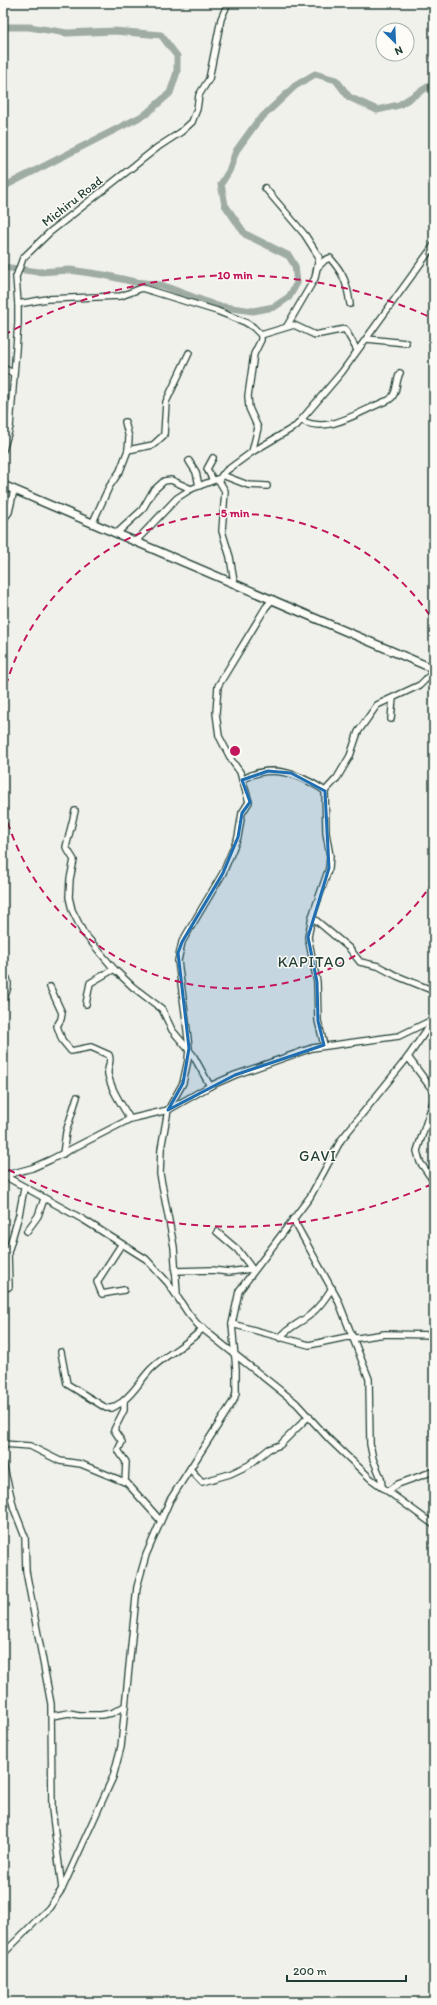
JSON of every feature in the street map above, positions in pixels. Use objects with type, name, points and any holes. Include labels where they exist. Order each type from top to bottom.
[{"type":"main road","points":[[3,485],[234,582],[434,670]]},
{"type":"street","name":"Michiru Road","points":[[3,450],[10,427],[18,304],[16,277],[21,260],[35,244],[192,122],[197,109],[199,95],[209,79],[221,19],[228,3]]},
{"type":"street","points":[[265,188],[315,249],[319,256],[315,278],[287,326]]},
{"type":"street","points":[[136,541],[162,516],[173,502],[191,489],[218,478],[252,452],[293,428],[328,390],[357,350],[367,340],[434,245]]},
{"type":"street","points":[[318,268],[325,260],[330,258],[345,277],[350,304]]},
{"type":"street","points":[[18,304],[47,299],[121,296],[142,288],[210,309],[254,326],[261,336],[261,340],[254,354],[248,396],[249,408],[258,428],[252,452]]},
{"type":"street","points":[[261,336],[287,326],[294,325],[315,335],[345,329],[357,350]]},
{"type":"street","points":[[367,340],[406,343]]},
{"type":"street","points":[[128,450],[153,445],[164,435],[166,402],[189,353]]},
{"type":"street","points":[[3,368],[13,373]]},
{"type":"street","points":[[301,420],[314,426],[327,425],[389,400],[392,398],[397,388],[400,373]]},
{"type":"street","points":[[93,522],[109,487],[120,471],[128,450],[129,438],[125,422]]},
{"type":"street","points":[[213,458],[207,470],[218,478],[225,490],[222,531],[230,557],[234,582]]},
{"type":"street","points":[[189,461],[196,472],[199,486]]},
{"type":"street","points":[[218,478],[267,486]]},
{"type":"street","points":[[117,533],[142,510],[154,490],[164,480],[171,480],[191,489]]},
{"type":"street","points":[[3,520],[9,512],[14,490]]},
{"type":"street","points":[[177,1294],[174,1247],[160,1174],[161,1149],[168,1110],[183,1083],[188,1048],[178,953],[182,942],[223,873],[238,837],[242,813],[249,802],[240,772],[232,761],[219,736],[216,712],[218,686],[222,676],[236,658],[266,607],[273,599]]},
{"type":"street","points":[[324,1045],[317,1016],[317,982],[308,937],[312,917],[329,868],[330,856],[326,833],[325,791],[334,781],[350,756],[363,724],[377,705],[420,685],[434,670]]},
{"type":"street","points":[[391,719],[393,698]]},
{"type":"street","points":[[242,780],[250,775],[282,770],[310,781],[325,791]]},
{"type":"street","points":[[240,772],[250,775]]},
{"type":"street","points":[[75,811],[66,847],[74,860],[69,887],[72,910],[83,932],[114,969],[133,987],[162,1009],[172,1030],[188,1048],[210,1086]]},
{"type":"street","points":[[312,917],[349,948],[360,962],[378,966],[434,991]]},
{"type":"street","points":[[86,1004],[90,983],[114,969]]},
{"type":"street","points":[[3,973],[8,976],[8,990],[3,1001]]},
{"type":"street","points":[[50,987],[62,1013],[61,1019],[57,1026],[62,1040],[71,1051],[91,1047],[109,1055],[110,1058],[107,1072],[116,1095],[130,1119]]},
{"type":"street","points":[[3,1176],[32,1168],[63,1154],[130,1119],[168,1110],[210,1086],[254,1068],[324,1045],[386,1040],[399,1036],[433,1019]]},
{"type":"street","points":[[3,1954],[49,1908],[62,1889],[118,1764],[137,1587],[146,1555],[170,1500],[234,1400],[236,1386],[232,1324],[239,1291],[252,1270],[293,1220],[318,1185],[341,1140],[408,1056],[433,1019]]},
{"type":"street","points":[[408,1056],[434,1092]]},
{"type":"street","points":[[63,1154],[66,1132],[77,1098]]},
{"type":"street","points":[[434,1099],[418,1151],[420,1162],[434,1182]]},
{"type":"street","points":[[3,1176],[84,1220],[121,1245],[146,1259],[177,1294],[188,1313],[203,1328],[296,1403],[344,1454],[382,1487],[434,1525]]},
{"type":"street","points":[[3,1289],[9,1287],[8,1252],[19,1215],[24,1188]]},
{"type":"street","points":[[27,1231],[38,1216],[44,1199]]},
{"type":"street","points":[[293,1220],[332,1288],[370,1381],[370,1444],[372,1459],[381,1478],[382,1487]]},
{"type":"street","points":[[217,1232],[238,1250],[252,1270]]},
{"type":"street","points":[[121,1245],[97,1282],[102,1294],[124,1290]]},
{"type":"street","points":[[175,1271],[212,1270],[229,1272],[252,1270]]},
{"type":"street","points":[[280,1338],[289,1328],[311,1314],[326,1298],[332,1288]]},
{"type":"street","points":[[232,1324],[309,1345],[352,1337],[388,1334],[434,1335]]},
{"type":"street","points":[[61,1352],[67,1384],[106,1408],[112,1408],[124,1401],[153,1366],[203,1328]]},
{"type":"street","points":[[124,1401],[124,1410],[114,1430],[122,1442],[118,1450],[126,1462],[125,1482]]},
{"type":"street","points":[[190,1469],[202,1482],[235,1472],[261,1457],[269,1449],[280,1445],[309,1416]]},
{"type":"street","points":[[3,1444],[30,1446],[60,1461],[81,1464],[125,1482],[132,1487],[160,1520]]},
{"type":"street","points":[[3,1464],[14,1509],[26,1544],[26,1571],[33,1598],[52,1716],[52,1809],[62,1889]]},
{"type":"street","points":[[388,1491],[398,1484],[434,1471]]},
{"type":"street","points":[[52,1716],[69,1713],[79,1716],[101,1716],[112,1713],[125,1706]]},
{"type":"highlighted area","points":[[268,771],[291,773],[325,791],[329,868],[308,937],[317,982],[318,1021],[324,1045],[235,1075],[168,1110],[183,1083],[189,1048],[178,953],[182,942],[223,873],[238,837],[242,813],[250,802],[242,780]]},
{"type":"waterway","points":[[3,27],[29,27],[67,33],[114,31],[161,35],[177,56],[177,72],[170,93],[146,114],[3,187]]},
{"type":"waterway","points":[[3,267],[39,272],[70,270],[104,275],[135,282],[161,285],[217,306],[253,311],[274,307],[289,297],[297,283],[295,266],[289,256],[245,234],[225,205],[221,184],[229,171],[236,151],[257,122],[295,86],[315,74],[336,80],[349,97],[377,110],[399,105],[434,83]]},
{"type":"district","name":"KAPITAO","points":[[312,962]]},
{"type":"district","name":"GAVI","points":[[318,1156]]}]
